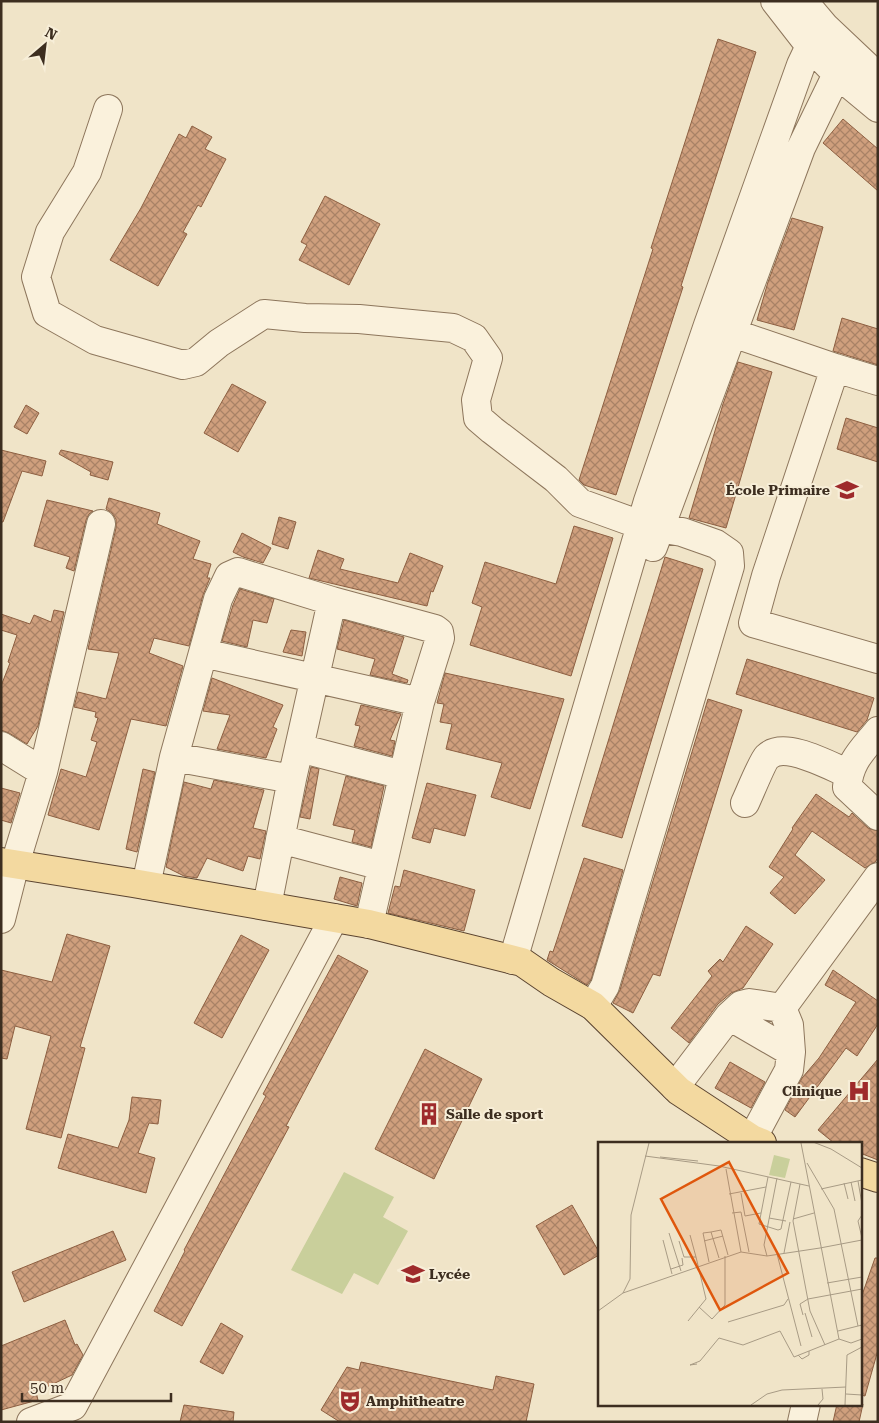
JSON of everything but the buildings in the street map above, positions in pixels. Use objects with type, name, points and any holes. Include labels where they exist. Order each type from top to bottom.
[{"type":"main road","points":[[8,863],[369,924],[518,961],[593,1006],[675,1087],[757,1141]]},
{"type":"street","points":[[775,1],[818,36],[844,63],[878,108]]},
{"type":"street","points":[[803,1],[818,36]]},
{"type":"street","points":[[518,961],[649,518],[720,329],[801,66],[818,36]]},
{"type":"street","points":[[844,63],[878,77]]},
{"type":"street","points":[[720,329],[801,148],[844,63]]},
{"type":"street","points":[[108,109],[87,172],[50,232],[36,277],[47,313],[94,340],[183,365],[196,362],[219,343],[264,314],[305,318],[359,319],[453,328],[474,338],[488,358],[476,400],[478,418],[556,479],[580,503],[649,518],[716,544],[729,553],[730,566],[605,986],[593,1006]]},
{"type":"street","points":[[720,329],[878,381]]},
{"type":"street","points":[[835,368],[766,576],[753,623],[878,659]]},
{"type":"street","points":[[1,920],[8,863],[43,772],[101,524]]},
{"type":"street","points":[[146,885],[174,757],[218,598],[229,576],[238,572],[435,629],[439,632],[440,638],[420,702],[369,924]]},
{"type":"street","points":[[267,906],[292,779],[332,600]]},
{"type":"street","points":[[202,653],[420,702]]},
{"type":"street","points":[[878,731],[853,762],[848,774],[847,787],[878,816]]},
{"type":"street","points":[[1,746],[43,772]]},
{"type":"street","points":[[299,748],[403,775]]},
{"type":"street","points":[[745,803],[767,757],[779,751],[793,752],[848,774]]},
{"type":"street","points":[[174,757],[292,779]]},
{"type":"street","points":[[280,839],[382,866]]},
{"type":"street","points":[[782,1008],[878,877]]},
{"type":"street","points":[[31,1422],[73,1406],[334,918]]},
{"type":"street","points":[[675,1087],[729,1016],[741,1006],[749,1003],[782,1008]]},
{"type":"street","points":[[757,1141],[789,1070],[791,1052],[789,1025],[782,1008]]},
{"type":"street","points":[[729,1016],[791,1052]]},
{"type":"street","points":[[802,1422],[806,1406]]},
{"type":"green space","points":[[344,1172],[394,1197],[383,1217],[408,1231],[378,1285],[354,1273],[342,1294],[291,1270]]},
{"type":"place","name":"École Primaire","points":[[847,490]]},
{"type":"place","name":"Clinique","points":[[859,1091]]},
{"type":"place","name":"Salle de sport","points":[[429,1114]]},
{"type":"place","name":"Lycée","points":[[413,1274]]},
{"type":"place","name":"Amphitheatre","points":[[350,1401]]}]
